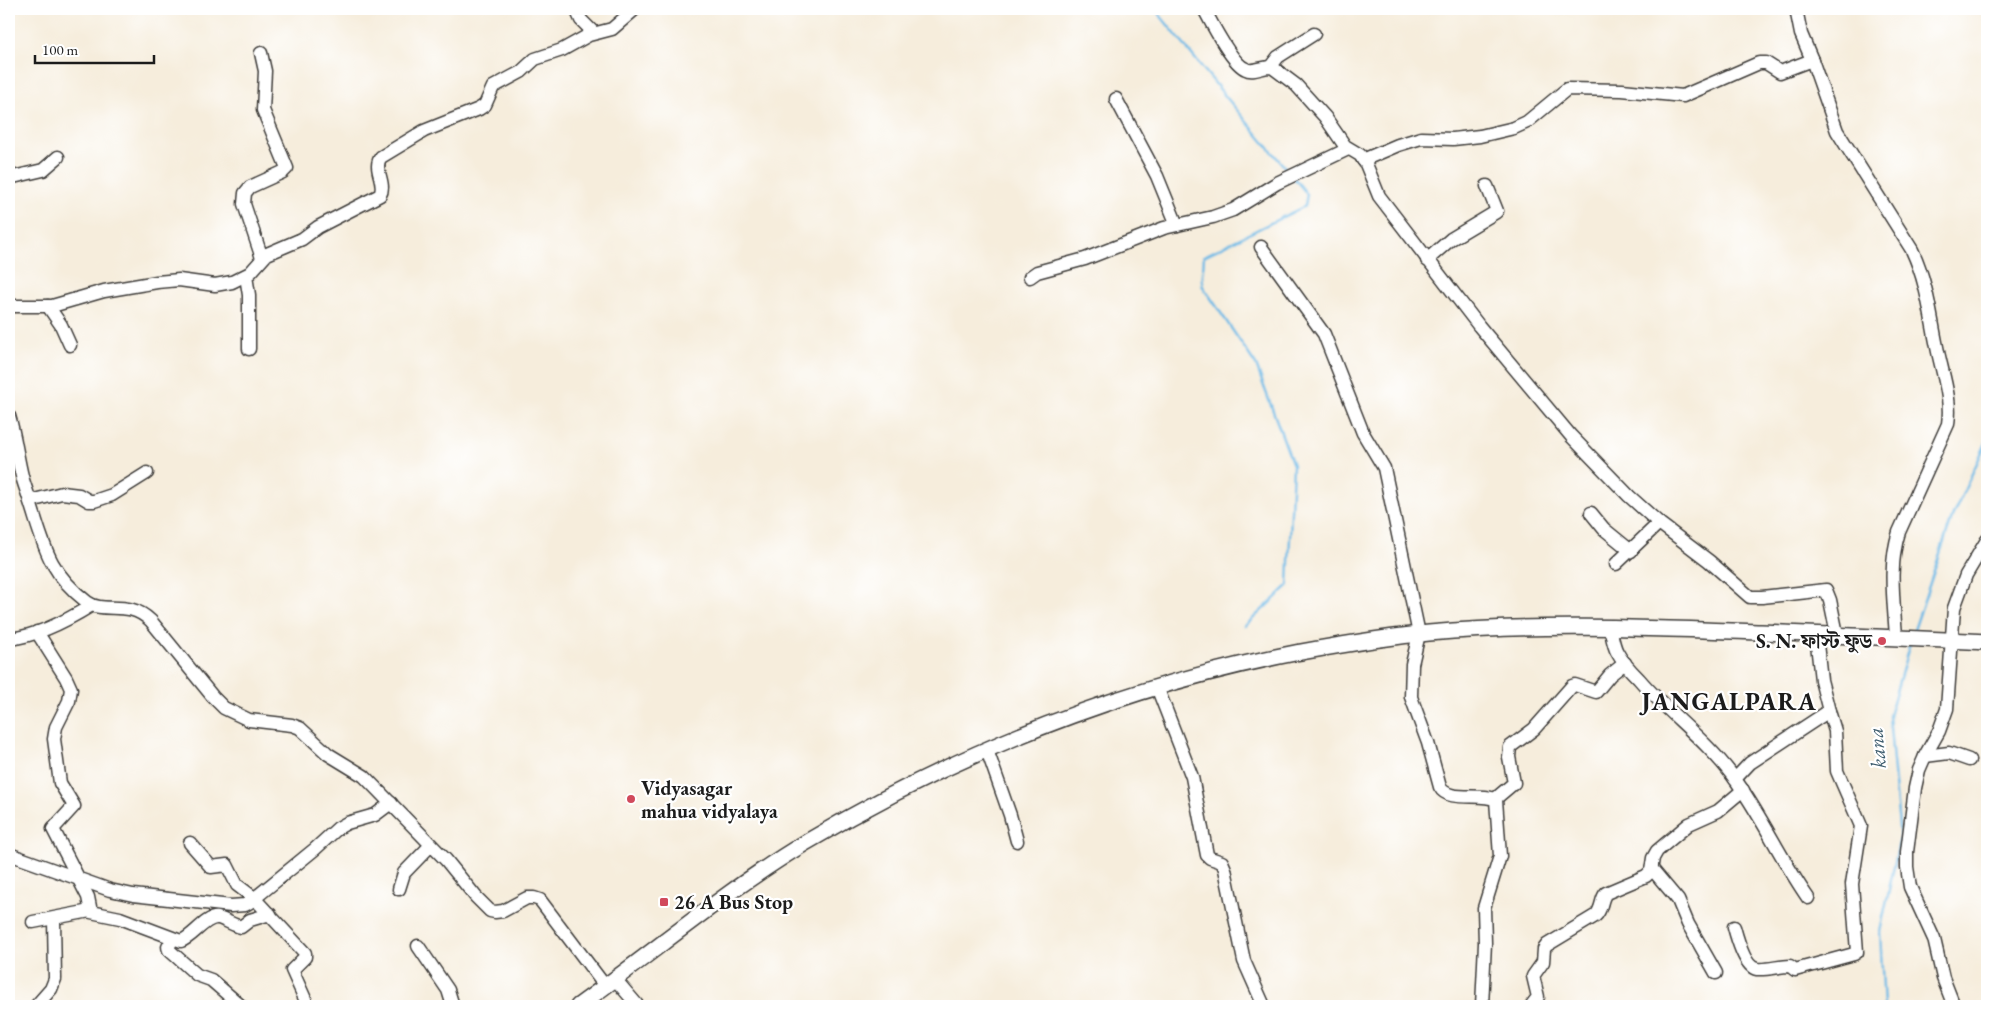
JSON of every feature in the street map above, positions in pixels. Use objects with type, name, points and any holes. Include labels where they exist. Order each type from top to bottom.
[{"type":"main road","points":[[578,1006],[727,894],[803,844],[918,782],[987,750],[1089,709],[1156,687],[1255,661],[1335,645],[1419,634],[1546,626],[1836,634],[1987,642]]},
{"type":"street","points":[[576,9],[582,20],[594,33]]},
{"type":"street","points":[[9,306],[48,306],[69,303],[104,291],[140,284],[179,280],[215,285],[232,282],[246,276],[262,258],[273,251],[302,239],[318,227],[380,195],[382,190],[378,164],[381,157],[424,131],[479,110],[485,105],[493,87],[521,72],[538,57],[562,50],[594,33],[614,28],[635,9]]},
{"type":"street","points":[[1204,9],[1220,39],[1242,66],[1251,70],[1271,66],[1278,57],[1314,34]]},
{"type":"street","points":[[1796,9],[1801,34],[1839,136],[1892,217],[1919,263],[1927,288],[1948,394],[1950,408],[1948,424],[1899,532],[1894,548],[1893,576],[1901,637]]},
{"type":"street","points":[[261,53],[265,71],[263,110],[287,168],[283,172],[250,187],[245,193],[244,204],[262,258]]},
{"type":"street","points":[[1363,160],[1398,145],[1421,138],[1453,139],[1480,136],[1514,128],[1527,122],[1567,89],[1622,90],[1683,96],[1752,65],[1766,63],[1780,72],[1812,60]]},
{"type":"street","points":[[1271,66],[1287,77],[1306,96],[1325,117],[1348,149],[1360,156],[1376,192],[1479,326],[1571,436],[1615,482],[1659,523],[1718,569],[1750,597],[1826,590],[1830,600],[1836,634]]},
{"type":"street","points":[[1116,99],[1157,176],[1177,225]]},
{"type":"street","points":[[1030,277],[1036,273],[1086,259],[1140,236],[1233,210],[1277,183],[1348,149]]},
{"type":"street","points":[[9,178],[43,170],[58,157]]},
{"type":"street","points":[[1428,260],[1451,239],[1497,211],[1487,186]]},
{"type":"street","points":[[1261,247],[1324,334],[1363,433],[1381,463],[1390,494],[1419,634],[1412,664],[1411,697],[1428,743],[1442,790],[1449,795],[1495,799],[1514,783],[1509,750],[1512,745],[1534,729],[1572,686],[1575,685],[1596,692],[1610,675],[1625,663]]},
{"type":"street","points":[[246,276],[249,295],[249,349]]},
{"type":"street","points":[[48,306],[70,345]]},
{"type":"street","points":[[9,416],[22,479],[40,538],[52,565],[64,580],[92,605]]},
{"type":"street","points":[[30,501],[62,493],[79,495],[89,501],[94,501],[112,495],[147,474]]},
{"type":"street","points":[[1591,514],[1604,529],[1631,551]]},
{"type":"street","points":[[1616,564],[1659,523]]},
{"type":"street","points":[[1954,1006],[1943,978],[1934,939],[1914,897],[1908,878],[1906,859],[1913,802],[1920,770],[1924,756],[1937,736],[1947,709],[1952,616],[1961,586],[1987,540]]},
{"type":"street","points":[[9,639],[37,632],[70,618],[92,605],[128,608],[142,613],[151,621],[212,697],[224,708],[253,721],[292,725],[302,729],[328,754],[364,776],[446,860],[490,911],[503,911],[527,898],[540,900],[610,983],[638,1006]]},
{"type":"street","points":[[1610,627],[1615,646],[1625,663],[1660,701],[1712,751],[1735,779],[1765,824],[1788,869],[1808,898]]},
{"type":"street","points":[[37,632],[71,689],[70,701],[56,727],[54,739],[61,785],[74,806],[71,811],[56,823],[53,829],[88,897],[90,911]]},
{"type":"street","points":[[1734,927],[1743,954],[1750,965],[1756,968],[1790,966],[1795,970],[1857,952],[1852,884],[1861,826],[1837,771],[1835,731],[1820,674],[1816,634]]},
{"type":"street","points":[[1156,687],[1192,777],[1207,855],[1222,862],[1225,869],[1244,961],[1264,1006]]},
{"type":"street","points":[[1735,779],[1753,761],[1829,711]]},
{"type":"street","points":[[987,750],[1017,841]]},
{"type":"street","points":[[1924,756],[1949,753],[1969,760]]},
{"type":"street","points":[[1531,1006],[1538,997],[1533,976],[1543,962],[1546,946],[1598,914],[1606,893],[1642,878],[1652,869],[1653,858],[1657,851],[1690,824],[1718,811],[1742,790]]},
{"type":"street","points":[[1482,1006],[1485,942],[1484,908],[1500,856],[1495,799]]},
{"type":"street","points":[[9,854],[122,893],[240,906],[248,904],[338,828],[375,815],[390,803]]},
{"type":"street","points":[[190,843],[211,867],[227,865],[236,885],[254,898],[305,953],[305,957],[292,970],[305,999],[306,1006]]},
{"type":"street","points":[[399,889],[404,873],[430,845]]},
{"type":"street","points":[[1652,869],[1678,900],[1688,924],[1716,973]]},
{"type":"street","points":[[33,922],[90,911],[120,918],[173,940],[181,941],[187,939],[211,918],[218,918],[241,927],[250,920],[270,914]]},
{"type":"street","points":[[36,1006],[51,990],[55,979],[54,919]]},
{"type":"street","points":[[173,940],[168,947],[169,950],[197,975],[211,980],[241,1006]]},
{"type":"street","points":[[418,946],[448,990],[453,1006]]},
{"type":"waterway","points":[[1155,9],[1289,172]]},
{"type":"waterway","points":[[1245,626],[1288,586],[1293,465],[1256,365],[1202,285],[1204,256],[1305,206],[1307,194],[1294,178]]},
{"type":"waterway","name":"kana","points":[[1913,633],[1953,515],[1987,441]]},
{"type":"waterway","name":"kana","points":[[1884,1006],[1880,932],[1900,838],[1889,716],[1910,643]]},
{"type":"place","name":"S. N. ফাস্ট ফুড","points":[[1882,641]]},
{"type":"place","name":"Vidyasagar mahua vidyalaya","points":[[631,799]]},
{"type":"place","name":"26 A Bus Stop","points":[[664,902]]},
{"type":"district","name":"JANGALPARA","points":[[1729,701]]}]
